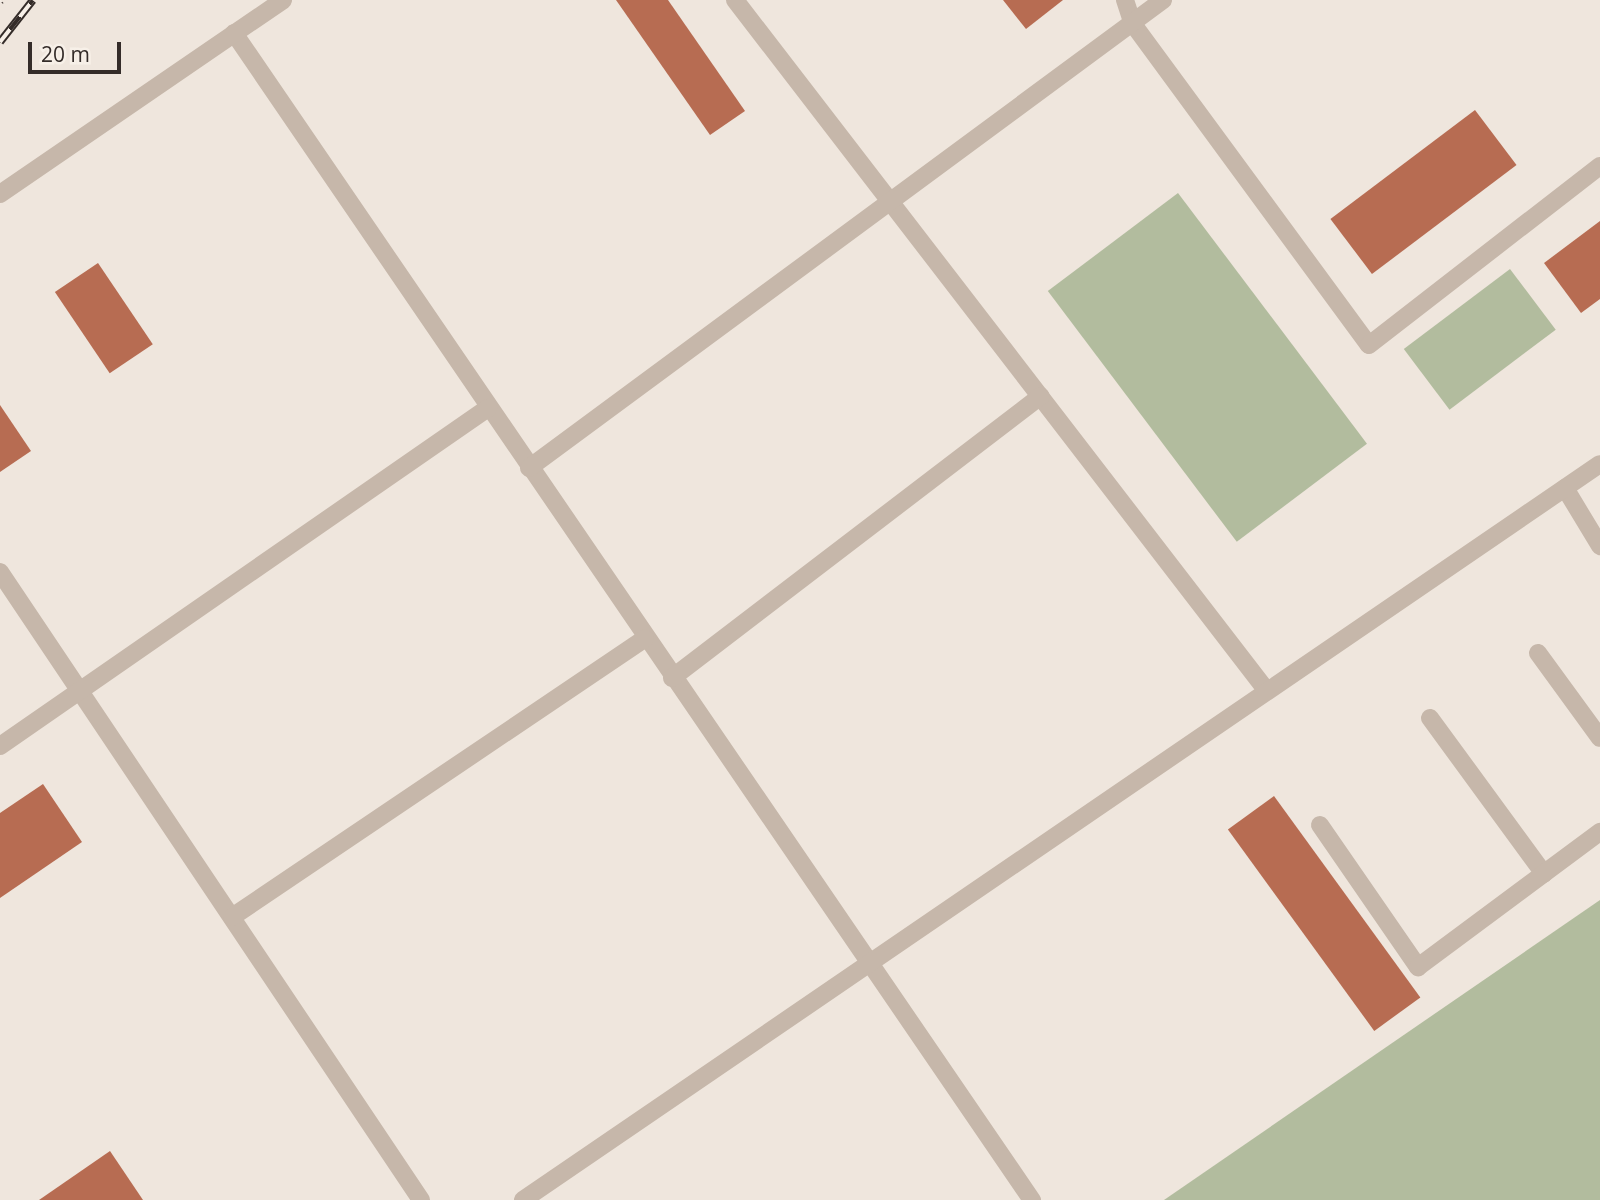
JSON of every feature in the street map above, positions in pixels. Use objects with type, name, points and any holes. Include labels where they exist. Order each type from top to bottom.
[{"type":"lane","points":[[0,194],[283,0]]},
{"type":"lane","points":[[735,0],[1267,691]]},
{"type":"lane","points":[[1125,0],[1133,23],[1369,345],[1600,166]]},
{"type":"lane","points":[[529,468],[893,204],[1163,0]]},
{"type":"lane","points":[[234,33],[867,965],[1032,1200]]},
{"type":"lane","points":[[672,678],[1041,397]]},
{"type":"lane","points":[[0,746],[488,408]]},
{"type":"lane","points":[[523,1200],[1600,464]]},
{"type":"lane","points":[[1565,488],[1600,546]]},
{"type":"lane","points":[[0,572],[421,1200]]},
{"type":"lane","points":[[232,917],[645,638]]},
{"type":"lane","points":[[1538,653],[1600,738]]},
{"type":"lane","points":[[1430,718],[1544,874]]},
{"type":"lane","points":[[1320,825],[1418,967],[1600,832]]},
{"type":"green space","points":[[1178,193],[1367,444],[1237,542],[1048,291]]},
{"type":"green space","points":[[1510,269],[1556,330],[1450,410],[1404,349]]},
{"type":"green space","points":[[1600,900],[1600,1200],[1164,1200]]},
{"type":"building","points":[[616,0],[668,0],[745,111],[710,135]]},
{"type":"building","points":[[1003,0],[1063,0],[1026,29]]},
{"type":"building","points":[[1475,110],[1517,165],[1372,274],[1330,219]]},
{"type":"building","points":[[1600,221],[1600,299],[1581,313],[1544,263]]},
{"type":"building","points":[[98,263],[153,344],[110,373],[55,292]]},
{"type":"building","points":[[0,405],[31,451],[0,472]]},
{"type":"building","points":[[43,784],[82,842],[0,898],[0,813]]},
{"type":"building","points":[[1274,796],[1420,997],[1374,1031],[1228,830]]},
{"type":"building","points":[[110,1151],[143,1200],[39,1200]]},
{"type":"railway","points":[[0,42],[33,0]]}]
